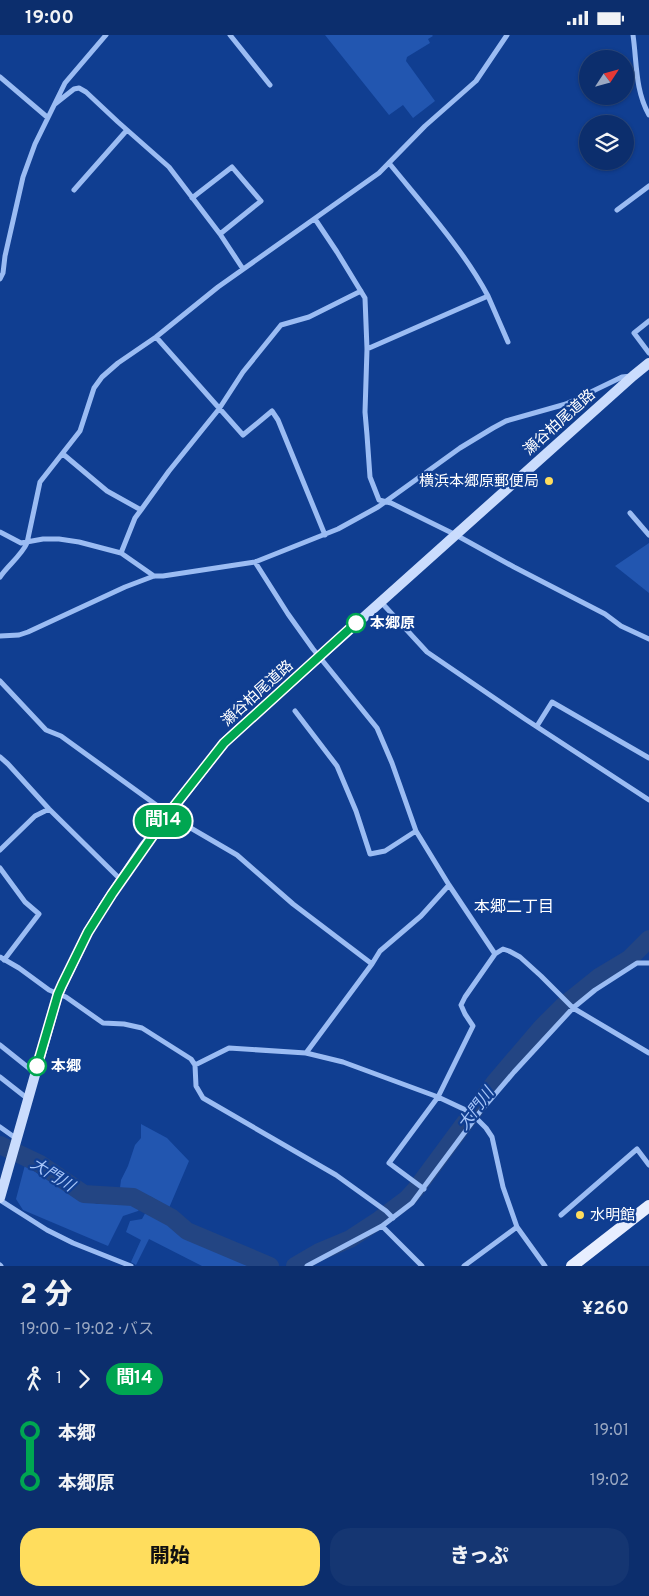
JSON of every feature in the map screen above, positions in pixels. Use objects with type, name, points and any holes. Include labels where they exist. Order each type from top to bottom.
[{"type":"main road","name":"瀬谷柏尾道路","points":[[0,1199],[58,994],[88,932],[103,907],[168,814],[224,743],[649,363]]},
{"type":"main road","points":[[572,1266],[649,1207]]},
{"type":"street","points":[[0,279],[23,177],[35,144],[65,83],[106,35]]},
{"type":"street","points":[[230,35],[270,85]]},
{"type":"street","points":[[0,577],[24,550],[40,482],[80,431],[94,388],[102,377],[118,363],[156,337],[194,305],[379,173],[425,126],[476,81],[507,35]]},
{"type":"street","points":[[633,35],[640,96],[649,115]]},
{"type":"street","points":[[0,77],[47,117]]},
{"type":"street","points":[[55,104],[74,89],[79,88],[86,92],[169,167],[220,233],[243,269]]},
{"type":"street","points":[[74,190],[127,130]]},
{"type":"street","points":[[389,163],[464,257],[488,297],[508,342]]},
{"type":"street","points":[[192,198],[232,167],[261,201],[220,233]]},
{"type":"street","points":[[617,210],[649,186]]},
{"type":"street","points":[[315,219],[365,298],[367,349],[366,412],[370,477],[380,500],[391,503],[456,535],[604,614],[621,627],[649,639]]},
{"type":"street","points":[[121,553],[135,518],[169,471],[219,409],[243,373],[282,325],[321,312],[361,291]]},
{"type":"street","points":[[367,349],[488,297]]},
{"type":"street","points":[[649,321],[634,333],[649,353]]},
{"type":"street","points":[[156,337],[243,435],[272,411],[278,420],[324,535]]},
{"type":"street","points":[[0,532],[21,543],[43,539],[59,539],[121,553],[154,575],[163,576],[256,562],[338,529],[378,507],[493,427],[506,421],[566,404],[622,377],[633,376]]},
{"type":"street","points":[[62,454],[107,491],[141,510]]},
{"type":"street","points":[[630,513],[649,535]]},
{"type":"street","points":[[256,562],[288,614],[319,657],[377,728],[392,763],[416,831],[448,885],[496,954]]},
{"type":"street","points":[[0,636],[19,635],[28,632],[154,575]]},
{"type":"street","points":[[381,601],[427,652],[649,799]]},
{"type":"street","points":[[0,681],[46,730],[61,736],[176,820],[237,855],[292,904],[372,964]]},
{"type":"street","points":[[537,726],[552,702],[649,758]]},
{"type":"street","points":[[295,711],[337,766],[356,811],[370,854],[385,851],[416,831]]},
{"type":"street","points":[[0,757],[49,809],[121,880]]},
{"type":"street","points":[[0,850],[35,816],[49,809]]},
{"type":"street","points":[[0,868],[25,902],[39,914],[2,959],[19,968],[49,990],[66,997],[102,1023],[124,1024],[142,1028],[191,1059],[195,1065],[196,1086],[203,1098],[336,1175],[392,1217]]},
{"type":"street","points":[[306,1053],[380,951],[421,916],[448,885]]},
{"type":"street","points":[[424,1189],[390,1163],[438,1097],[473,1026],[461,1005],[496,954],[503,949],[520,957],[570,1005],[649,1053]]},
{"type":"street","points":[[307,1266],[382,1226],[412,1203],[424,1189],[473,1115],[514,1072],[570,1005],[636,963],[649,963]]},
{"type":"street","points":[[0,1045],[35,1073]]},
{"type":"street","points":[[195,1065],[229,1048],[306,1053],[343,1061],[438,1097],[473,1115],[492,1137],[503,1187],[517,1227],[545,1266]]},
{"type":"street","points":[[0,1077],[28,1099]]},
{"type":"street","points":[[0,1127],[17,1139]]},
{"type":"street","points":[[561,1215],[637,1149],[649,1165]]},
{"type":"street","points":[[0,1199],[25,1217],[56,1235],[131,1266]]},
{"type":"street","points":[[382,1226],[422,1266]]},
{"type":"street","points":[[464,1266],[517,1227]]},
{"type":"shaded area","points":[[325,35],[432,35],[428,39],[430,43],[407,57],[406,61],[435,101],[413,118],[403,105],[389,115]]},
{"type":"shaded area","points":[[649,543],[649,593],[615,566]]},
{"type":"shaded area","points":[[141,1124],[167,1138],[189,1161],[169,1208],[150,1196],[138,1211],[123,1216],[108,1246],[23,1210],[16,1199],[25,1165],[53,1184],[97,1204],[118,1204],[121,1180],[135,1145],[141,1138]]},
{"type":"shaded area","points":[[148,1208],[172,1218],[188,1231],[275,1266],[202,1266],[149,1239],[136,1265],[131,1262],[141,1240],[126,1232],[130,1221],[142,1219]]},
{"type":"waterway","name":"大門川","points":[[295,1266],[319,1252],[350,1239],[407,1199],[495,1082],[542,1027],[563,1006],[599,977],[629,959],[649,939]]},
{"type":"waterway","name":"大門川","points":[[0,1145],[40,1164],[84,1194],[133,1197],[172,1218],[187,1231],[270,1266]]},
{"type":"bus line","name":"間14","points":[[37,1066],[62,985],[88,932],[144,846],[224,743],[356,623]]},
{"type":"place","name":"横浜本郷原郵便局","points":[[549,481]]},
{"type":"place","name":"本郷原","points":[[356,623]]},
{"type":"place","name":"本郷","points":[[37,1066]]},
{"type":"place","name":"水明館","points":[[580,1215]]},
{"type":"district","name":"本郷二丁目","points":[[514,906]]}]
